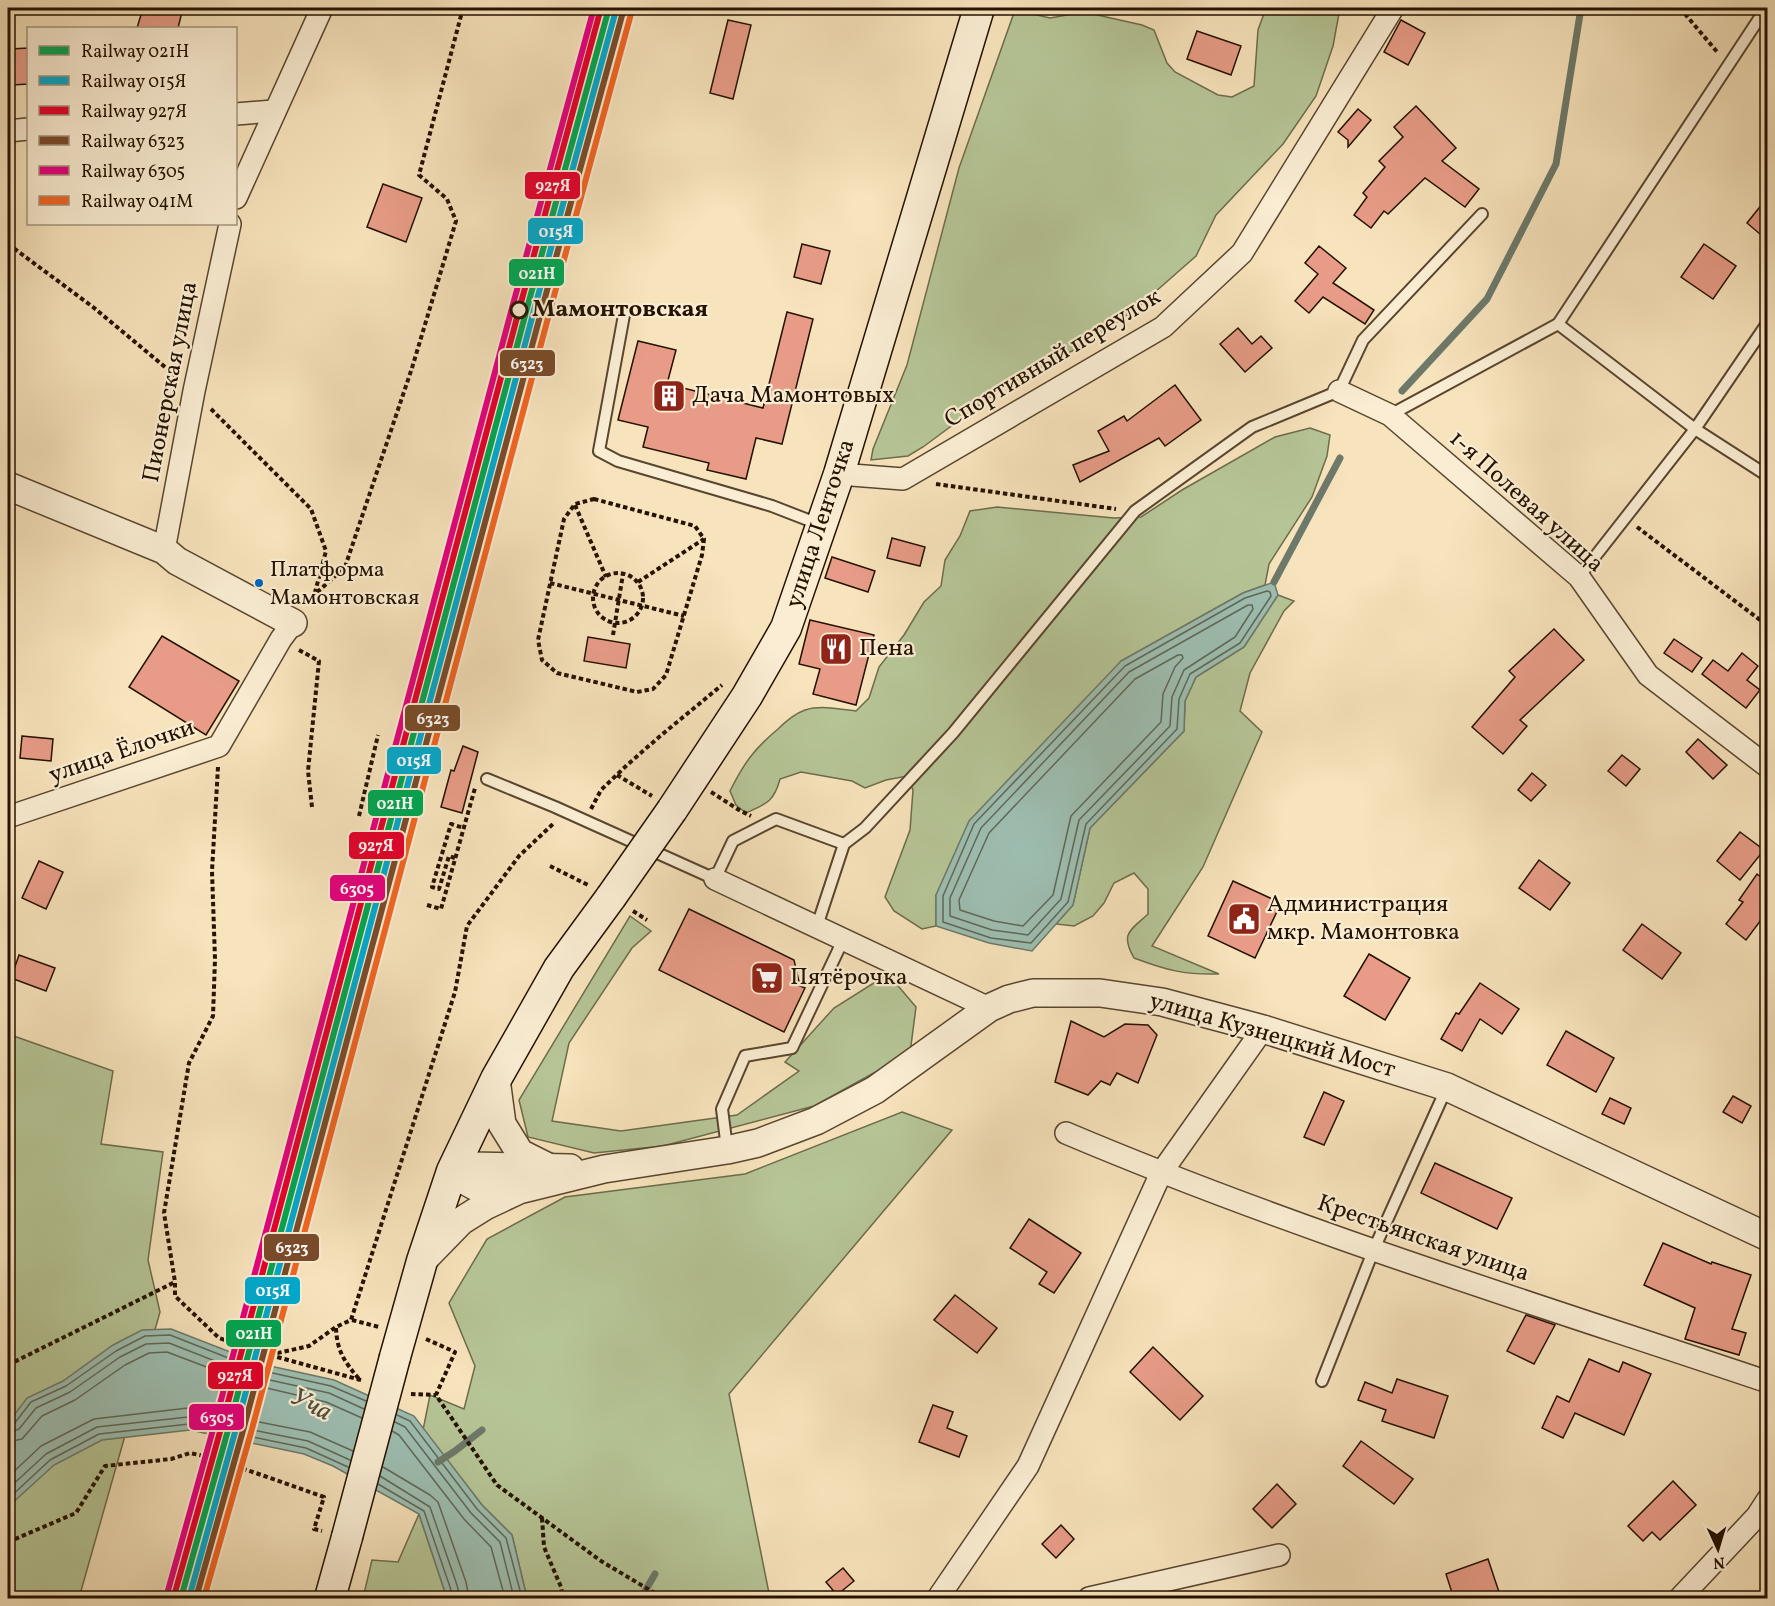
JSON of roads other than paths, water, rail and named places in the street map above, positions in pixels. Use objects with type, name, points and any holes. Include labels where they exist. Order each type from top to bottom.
[{"type":"main road","name":"улица Ленточка","points":[[330,1599],[422,1261],[452,1171],[496,1079],[560,968],[672,810],[741,705],[786,628],[839,474],[979,8]]},
{"type":"street","points":[[237,196],[273,111],[322,8]]},
{"type":"street","name":"Спортивный переулок","points":[[839,474],[903,479],[1163,327],[1242,253],[1393,8]]},
{"type":"street","points":[[237,114],[273,111]]},
{"type":"street","points":[[8,131],[27,129]]},
{"type":"street","name":"Пионерская улица","points":[[164,550],[194,391],[230,225]]},
{"type":"street","name":"1-я Полевая улица","points":[[1339,391],[1390,415],[1579,577],[1648,675],[1766,763]]},
{"type":"street","points":[[8,486],[164,550],[177,561],[287,631]]},
{"type":"street","name":"улица Ёлочки","points":[[8,818],[219,746],[287,631]]},
{"type":"street","points":[[715,879],[989,1008]]},
{"type":"street","name":"улица Кузнецкий Мост","points":[[604,1169],[727,1150],[787,1133],[842,1109],[875,1090],[989,1008],[1009,999],[1033,993],[1100,993],[1162,1002],[1263,1029],[1448,1087],[1767,1237]]},
{"type":"street","points":[[938,1599],[1028,1466],[1161,1173],[1263,1029]]},
{"type":"street","points":[[496,1079],[502,1124],[520,1153],[548,1167]]},
{"type":"street","name":"Крестьянская улица","points":[[1066,1133],[1161,1173],[1374,1249],[1767,1383]]},
{"type":"street","points":[[452,1171],[470,1166],[604,1169]]},
{"type":"street","points":[[422,1261],[461,1221],[485,1206],[519,1190],[604,1169]]},
{"type":"street","points":[[452,1171],[467,1184],[483,1190],[519,1190]]},
{"type":"street","points":[[1680,1599],[1757,1516],[1767,1499]]},
{"type":"street","points":[[1089,1599],[1279,1555]]},
{"type":"lane","points":[[1390,415],[1558,324],[1766,8]]},
{"type":"lane","points":[[817,926],[844,844],[865,828],[953,733],[1135,511],[1252,427],[1339,391],[1363,340],[1482,214]]},
{"type":"lane","points":[[624,315],[599,452],[618,461],[772,506],[821,525]]},
{"type":"lane","points":[[1579,577],[1695,429],[1767,322]]},
{"type":"lane","points":[[1558,324],[1695,429],[1767,476]]},
{"type":"lane","points":[[487,779],[715,879],[733,841],[776,819],[844,844]]},
{"type":"lane","points":[[727,1150],[722,1110],[745,1056],[792,1048],[844,938]]},
{"type":"lane","points":[[1322,1381],[1374,1249],[1448,1087]]},
{"type":"water","points":[[1274,582],[1278,595],[1244,647],[1196,677],[1185,701],[1184,731],[1090,828],[1073,905],[1032,951],[989,943],[936,926],[936,895],[969,821],[1121,661],[1243,593]]},
{"type":"water","name":"Уча","points":[[171,1329],[261,1364],[334,1380],[414,1416],[482,1505],[512,1535],[527,1598],[447,1598],[419,1514],[333,1466],[304,1454],[190,1430],[102,1440],[54,1465],[9,1506],[8,1523],[8,1423],[27,1398],[63,1381],[113,1345],[142,1330]]},
{"type":"waterway","points":[[1402,391],[1487,299],[1556,164],[1581,8]]},
{"type":"waterway","points":[[1274,582],[1340,458]]},
{"type":"waterway","points":[[438,1462],[482,1430]]},
{"type":"waterway","points":[[641,1598],[655,1574]]},
{"type":"rail line","name":"6305","points":[[167,1594],[216,1419],[594,8]]},
{"type":"rail line","name":"927Я","points":[[174,1596],[223,1421],[601,8]]},
{"type":"rail line","name":"021Н","points":[[181,1598],[230,1423],[609,8]]},
{"type":"rail line","name":"015Я","points":[[189,1598],[616,10]]},
{"type":"rail line","name":"6323","points":[[196,1598],[244,1427],[623,12]]},
{"type":"rail line","name":"041М","points":[[204,1598],[252,1429],[631,14]]},
{"type":"place","name":"Мамонтовская","points":[[519,310]]},
{"type":"place","name":"Дача Мамонтовых","points":[[669,396]]},
{"type":"place","name":"Платформа Мамонтовская","points":[[259,583]]},
{"type":"place","name":"Пена","points":[[836,649]]},
{"type":"place","name":"Администрация мкр. Мамонтовка","points":[[1244,919]]},
{"type":"place","name":"Пятёрочка","points":[[767,978]]}]
